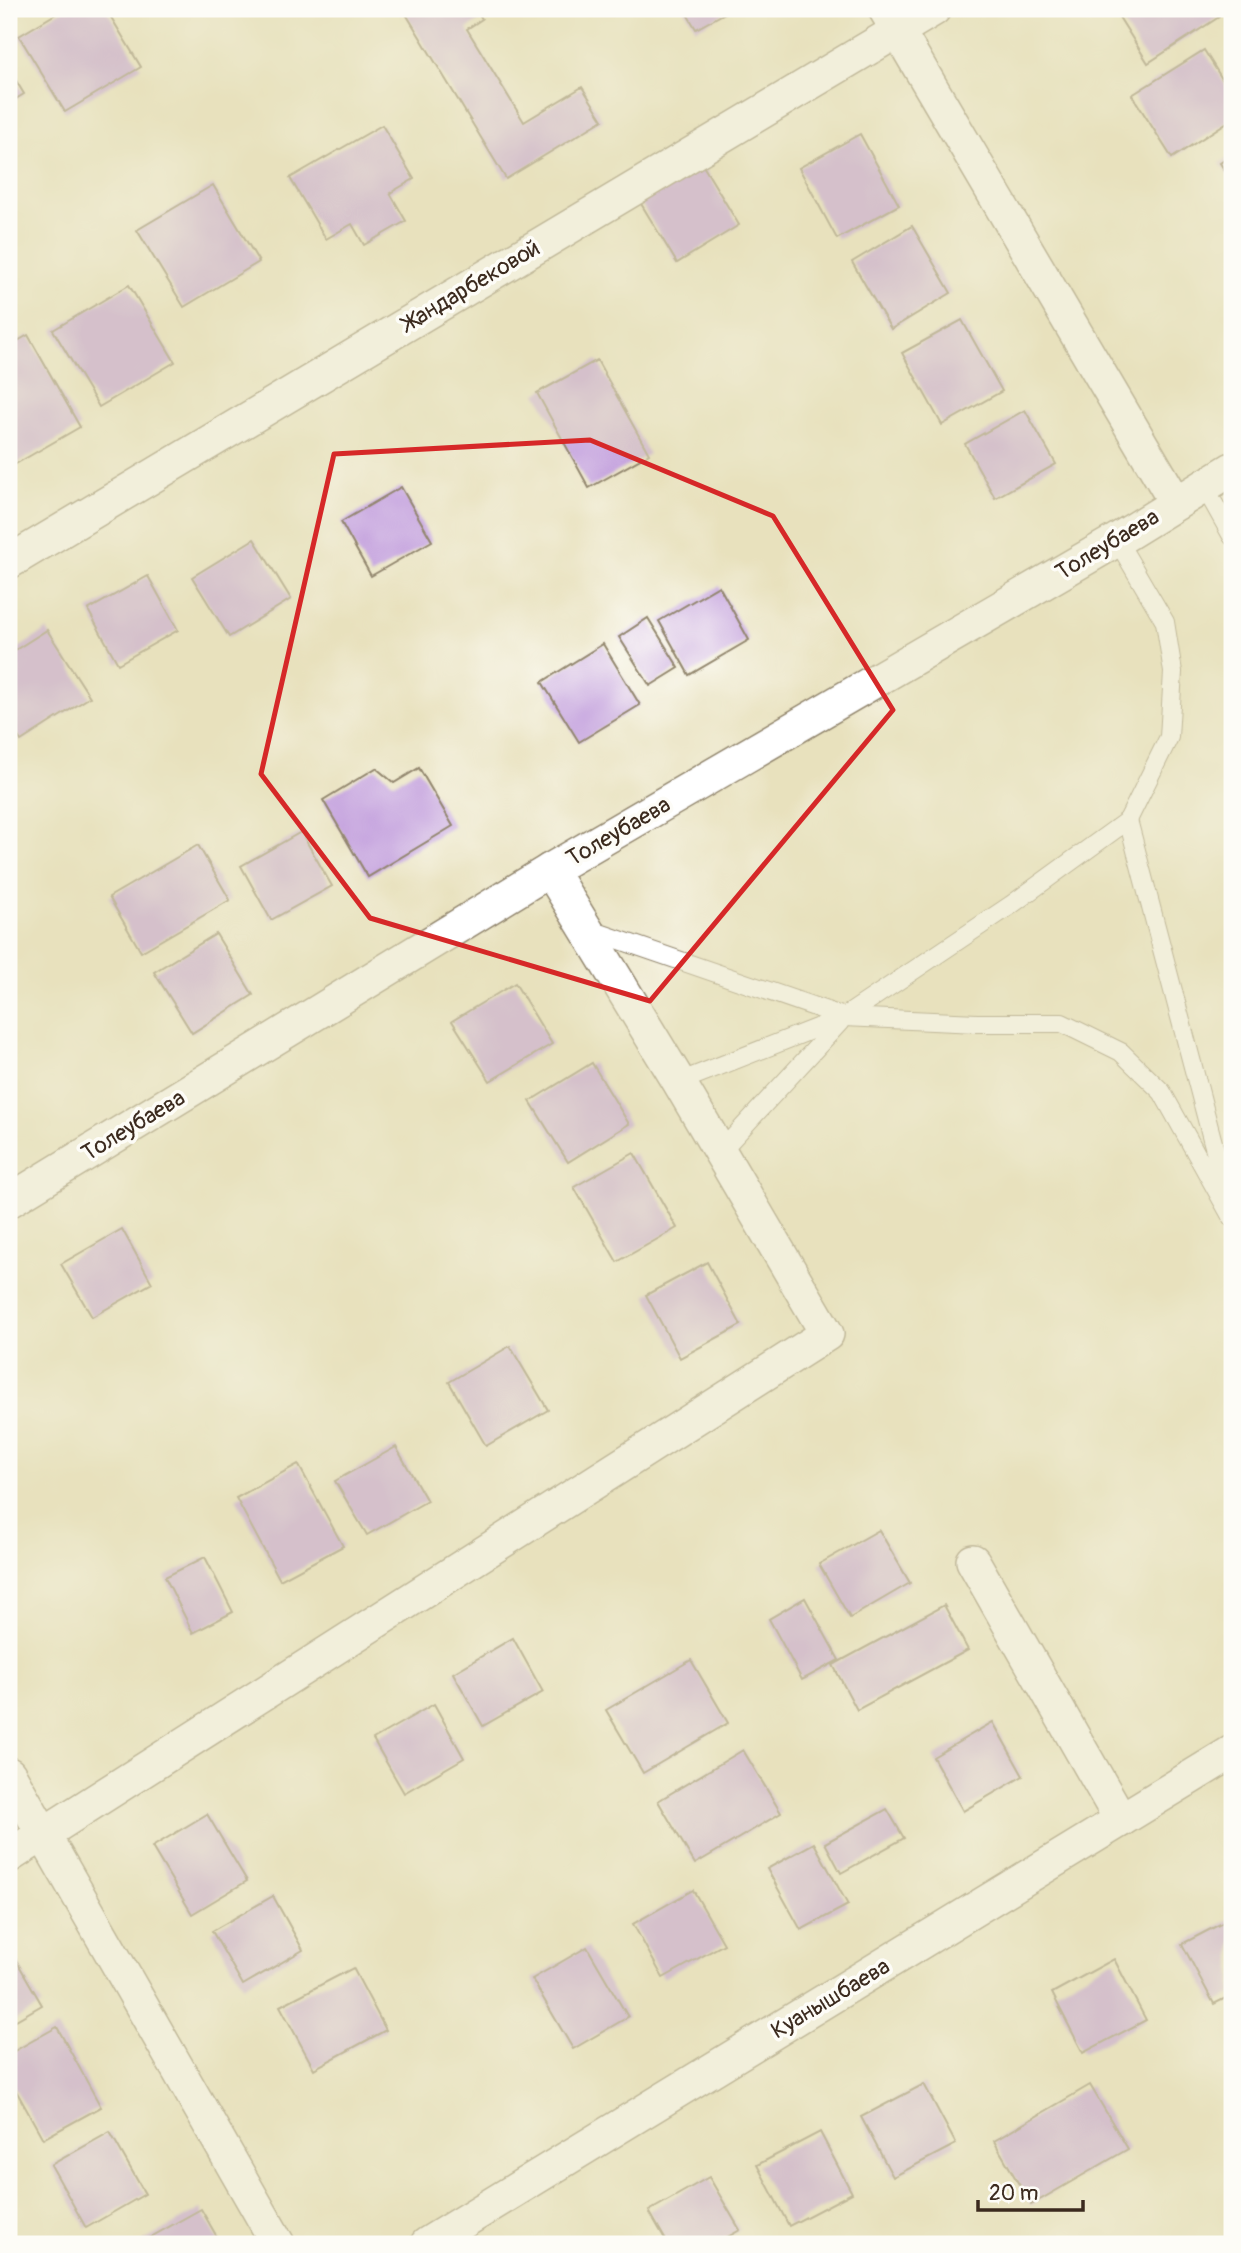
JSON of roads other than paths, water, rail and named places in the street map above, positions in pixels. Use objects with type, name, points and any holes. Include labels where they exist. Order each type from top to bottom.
[{"type":"street","name":"Жандарбековой","points":[[9,562],[891,20],[934,9]]},
{"type":"street","points":[[891,20],[1190,495]]},
{"type":"street","name":"Толеубаева","points":[[9,1201],[551,870],[1117,540],[1232,469]]},
{"type":"street","points":[[9,1856],[46,1835],[827,1334],[551,870]]},
{"type":"street","points":[[973,1561],[1121,1820]]},
{"type":"street","name":"Куанышбаева","points":[[427,2244],[1232,1752]]},
{"type":"street","points":[[9,1774],[278,2244]]},
{"type":"lane","points":[[1190,495],[1232,536]]},
{"type":"lane","points":[[679,1082],[844,1017],[1011,905],[1128,820],[1169,737],[1172,672],[1165,622],[1117,540]]},
{"type":"lane","points":[[1128,820],[1232,1217]]},
{"type":"lane","points":[[585,928],[844,1017],[977,1023],[1062,1023],[1121,1052],[1161,1092],[1232,1217]]},
{"type":"lane","points":[[720,1152],[844,1017]]}]
